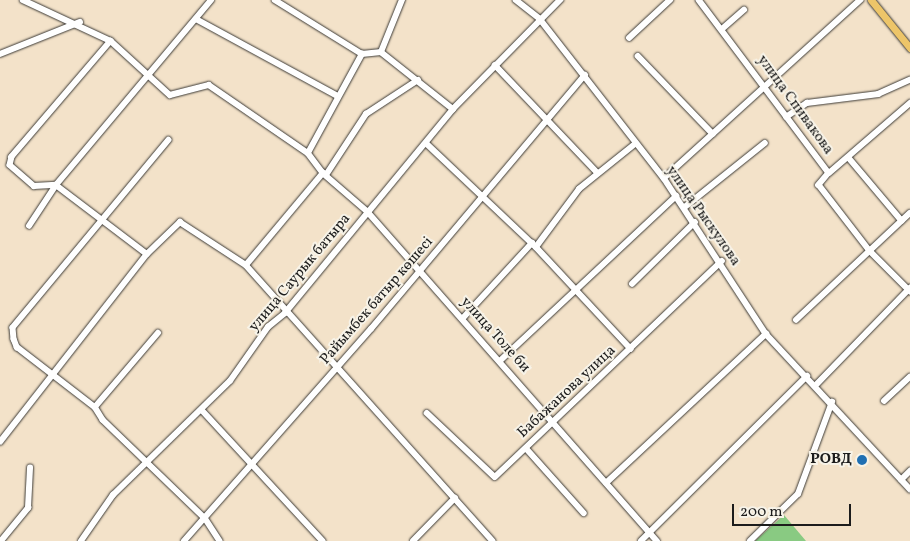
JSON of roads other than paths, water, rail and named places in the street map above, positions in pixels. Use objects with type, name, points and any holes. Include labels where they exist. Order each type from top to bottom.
[{"type":"main road","points":[[871,0],[910,48]]},
{"type":"street","points":[[24,0],[80,22],[111,41],[150,76]]},
{"type":"street","points":[[29,226],[56,185],[150,76],[211,0]]},
{"type":"street","points":[[275,0],[362,54],[382,52],[453,109]]},
{"type":"street","points":[[382,52],[402,0]]},
{"type":"street","name":"улица Рыскулова","points":[[516,0],[540,19],[585,75],[635,144],[664,178],[722,261],[766,334],[817,384],[910,490]]},
{"type":"street","name":"улица Саурык батыра","points":[[81,541],[113,495],[149,464],[230,381],[268,327],[285,314],[453,109],[560,0]]},
{"type":"street","points":[[629,38],[670,0]]},
{"type":"street","name":"улица Спивакова","points":[[700,0],[829,173],[818,185],[870,251],[910,290]]},
{"type":"street","points":[[664,178],[860,0]]},
{"type":"street","points":[[722,29],[744,10]]},
{"type":"street","points":[[196,19],[338,96]]},
{"type":"street","points":[[0,54],[80,22]]},
{"type":"street","points":[[111,41],[12,157],[10,165],[34,186],[56,185],[147,254]]},
{"type":"street","points":[[308,153],[362,54]]},
{"type":"street","points":[[638,56],[713,134]]},
{"type":"street","points":[[495,65],[549,117],[597,172]]},
{"type":"street","name":"Райымбек батыр көшесі","points":[[184,541],[420,272],[585,75]]},
{"type":"street","name":"улица Толе би","points":[[150,76],[173,97],[201,84],[209,85],[308,153],[325,174],[368,212],[555,420],[657,541]]},
{"type":"street","points":[[246,265],[325,174],[366,114],[418,80]]},
{"type":"street","points":[[786,117],[807,103],[878,94],[910,80]]},
{"type":"street","points":[[829,173],[849,158],[910,103]]},
{"type":"street","points":[[169,140],[13,328],[17,347],[95,407],[103,420],[204,518],[220,541]]},
{"type":"street","points":[[426,142],[534,245],[631,349]]},
{"type":"street","points":[[684,208],[765,143]]},
{"type":"street","points":[[463,318],[534,245],[597,172],[635,144]]},
{"type":"street","points":[[849,158],[902,221]]},
{"type":"street","points":[[501,360],[676,196]]},
{"type":"street","points":[[796,320],[910,213]]},
{"type":"street","points":[[0,442],[51,373],[147,254],[180,222],[246,265],[285,314],[337,367],[493,541]]},
{"type":"street","points":[[632,284],[695,222]]},
{"type":"street","name":"Бабажанова улица","points":[[427,413],[495,477],[722,261]]},
{"type":"street","points":[[817,384],[910,290]]},
{"type":"street","points":[[95,407],[158,333]]},
{"type":"street","points":[[606,482],[766,334]]},
{"type":"street","points":[[641,541],[807,376]]},
{"type":"street","points":[[884,401],[910,377]]},
{"type":"street","points":[[750,541],[798,494],[832,402]]},
{"type":"street","points":[[202,410],[254,462],[323,541]]},
{"type":"street","points":[[526,448],[584,513]]},
{"type":"street","points":[[1,541],[28,508],[30,468]]},
{"type":"street","points":[[901,480],[910,471]]},
{"type":"street","points":[[413,541],[455,498]]},
{"type":"place","name":"РОВД","points":[[862,460]]}]
